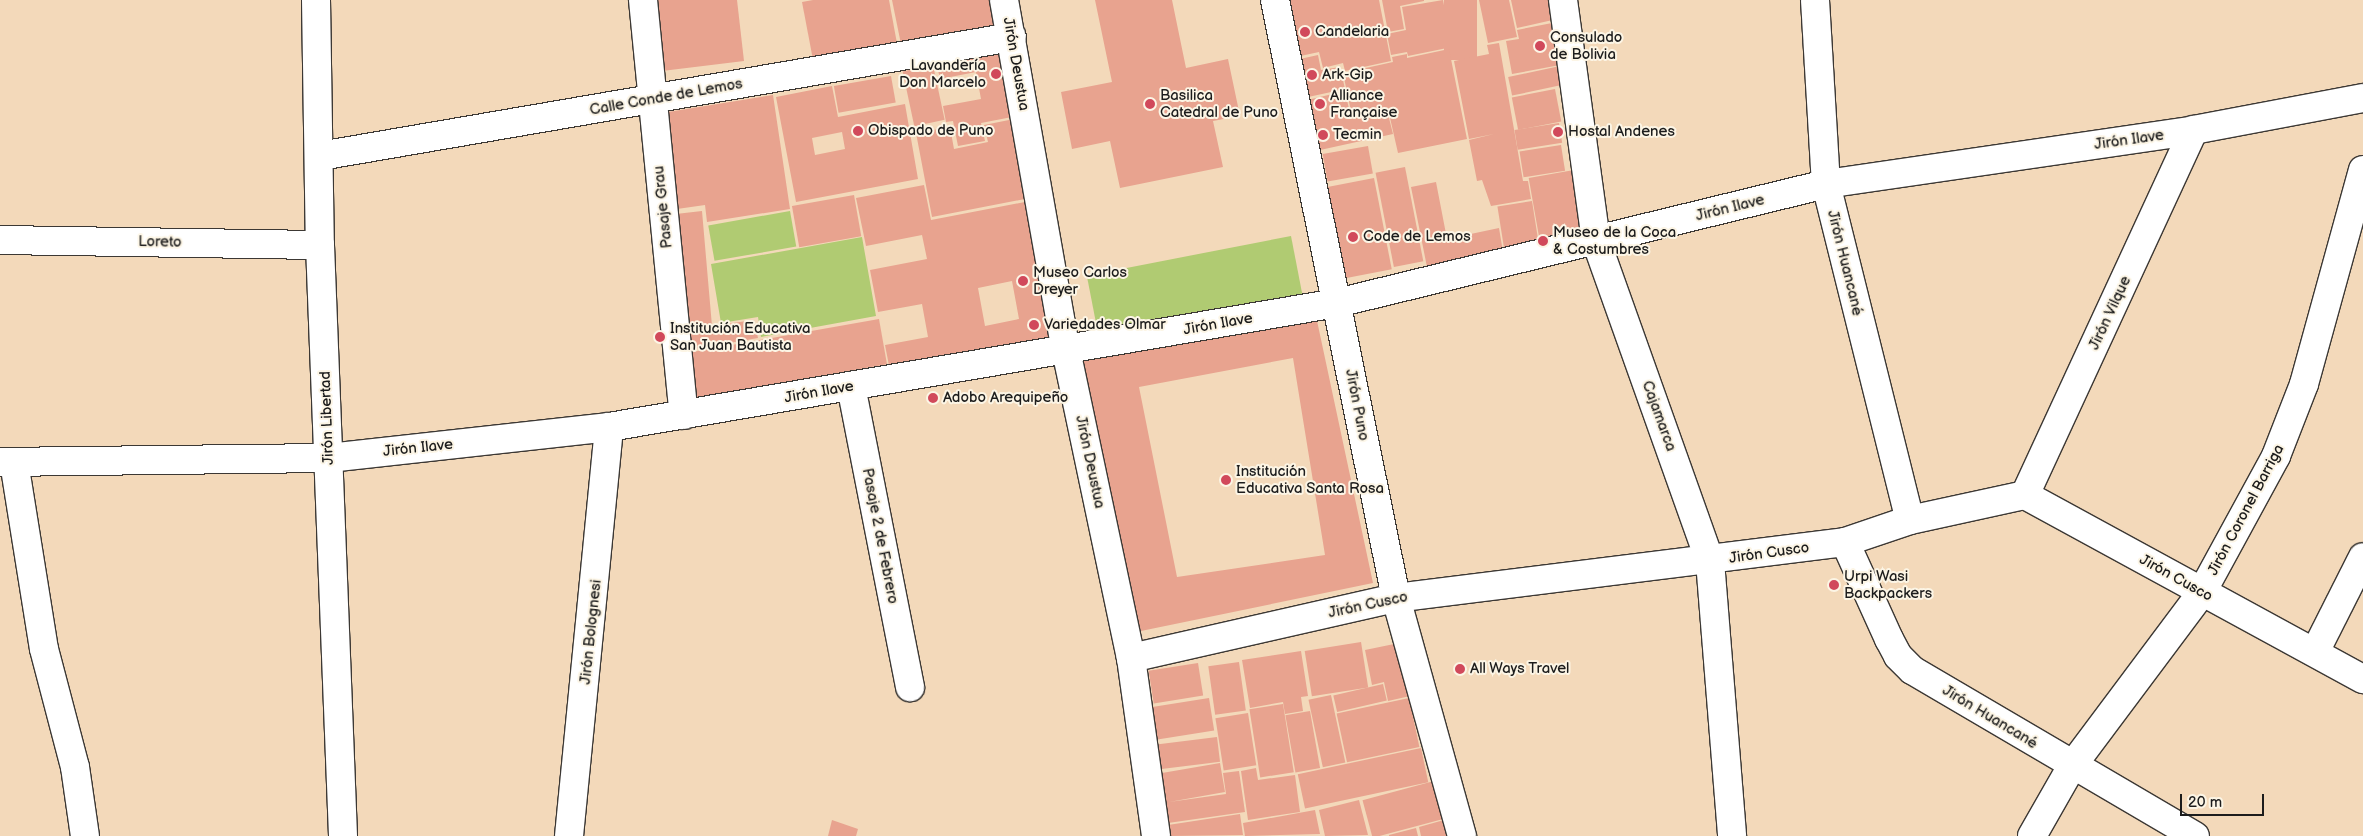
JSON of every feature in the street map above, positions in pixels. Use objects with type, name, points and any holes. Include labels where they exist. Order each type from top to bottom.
[{"type":"street","name":"Jirón Libertad","points":[[316,0],[320,245],[343,836]]},
{"type":"street","name":"Pasaje Grau","points":[[643,0],[684,415]]},
{"type":"street","name":"Jirón Deustua","points":[[1004,0],[1066,350],[1131,658],[1156,836]]},
{"type":"street","name":"Jirón Puno","points":[[1275,0],[1396,598],[1462,836]]},
{"type":"street","name":"Cajamarca","points":[[1563,0],[1596,240],[1710,561],[1732,836]]},
{"type":"street","name":"Jirón Huancané","points":[[1815,0],[1826,184],[1910,520]]},
{"type":"street","name":"Calle Conde de Lemos","points":[[320,156],[1012,37]]},
{"type":"street","name":"Jirón Ilave","points":[[7,462],[329,458],[609,428],[1337,303],[1826,184],[2194,130],[2363,98]]},
{"type":"street","name":"Jirón Vilque","points":[[2025,495],[2194,130]]},
{"type":"street","name":"Jirón Coronel Barriga","points":[[2032,836],[2072,766],[2202,592],[2276,456],[2304,384],[2363,170]]},
{"type":"street","name":"Loreto","points":[[0,240],[320,245]]},
{"type":"street","name":"Pasaje 2 de Febrero","points":[[851,386],[910,687]]},
{"type":"street","name":"Jirón Bolognesi","points":[[569,836],[609,428]]},
{"type":"street","points":[[7,462],[44,649],[75,767],[85,836]]},
{"type":"street","name":"Jirón Cusco","points":[[1131,658],[1396,598],[1710,561],[1845,542],[1910,520],[2025,495],[2363,679]]},
{"type":"street","name":"Jirón Huancané","points":[[1845,542],[1898,656],[1912,670],[2072,766],[2194,836]]},
{"type":"street","points":[[2315,652],[2363,558]]},
{"type":"green space","points":[[790,211],[796,246],[715,261],[708,225]]},
{"type":"green space","points":[[1291,236],[1302,295],[1098,335],[1087,276]]},
{"type":"green space","points":[[862,237],[876,316],[761,337],[758,317],[721,323],[711,264]]},
{"type":"building","points":[[654,0],[737,0],[744,61],[662,71]]},
{"type":"building","points":[[813,0],[889,0],[898,49],[814,65],[802,2]]},
{"type":"building","points":[[892,0],[990,0],[996,31],[902,49]]},
{"type":"building","name":"Basilica Catedral de Puno","points":[[1095,0],[1172,0],[1186,68],[1228,59],[1240,116],[1213,121],[1223,167],[1120,188],[1110,141],[1072,149],[1061,92],[1112,82]]},
{"type":"building","points":[[1279,0],[1379,0],[1391,61],[1345,71],[1343,63],[1323,68],[1319,52],[1291,58]]},
{"type":"building","points":[[1382,0],[1424,1],[1400,6],[1404,29],[1388,32]]},
{"type":"building","points":[[1443,0],[1452,47],[1408,56],[1407,52],[1391,55],[1387,34],[1406,30],[1402,7]]},
{"type":"building","points":[[1444,0],[1477,0],[1477,60],[1444,60]]},
{"type":"building","points":[[1479,0],[1509,0],[1517,37],[1488,43]]},
{"type":"building","points":[[1511,0],[1552,0],[1557,19],[1517,28]]},
{"type":"building","points":[[1552,23],[1560,65],[1512,74],[1506,41],[1519,39],[1517,30]]},
{"type":"building","points":[[1499,43],[1523,181],[1528,181],[1531,199],[1491,206],[1482,180],[1477,181],[1469,140],[1494,134],[1469,139],[1454,61],[1489,54],[1487,45]]},
{"type":"building","points":[[999,48],[1012,117],[981,123],[985,141],[958,146],[953,121],[946,122],[943,106],[981,99],[976,72],[940,79],[936,61]]},
{"type":"building","points":[[1449,49],[1467,139],[1398,153],[1388,109],[1352,116],[1343,73],[1393,62],[1392,57],[1407,54],[1407,58]]},
{"type":"building","points":[[1318,55],[1321,70],[1340,67],[1345,89],[1299,99],[1291,61]]},
{"type":"building","points":[[933,65],[945,120],[914,126],[903,71]]},
{"type":"building","points":[[1560,66],[1564,85],[1512,96],[1508,77]]},
{"type":"building","points":[[891,76],[896,103],[839,113],[834,86]]},
{"type":"building","points":[[832,86],[838,117],[905,104],[918,179],[796,202],[776,97]],"holes":[[[842,132],[845,149],[815,155],[812,138]]]},
{"type":"building","points":[[1555,89],[1561,121],[1518,130],[1512,97]]},
{"type":"building","points":[[1345,91],[1351,118],[1387,110],[1393,134],[1311,152],[1299,102]]},
{"type":"building","points":[[773,95],[790,209],[707,222],[705,205],[677,209],[662,113]]},
{"type":"building","points":[[1014,119],[1030,198],[932,217],[916,133],[950,127],[954,149],[988,142],[984,125]]},
{"type":"building","points":[[1559,123],[1562,143],[1518,150],[1515,130]]},
{"type":"building","points":[[1561,145],[1565,171],[1524,177],[1520,152]]},
{"type":"building","points":[[1368,146],[1373,174],[1328,182],[1323,154]]},
{"type":"building","points":[[1405,167],[1423,261],[1394,267],[1376,173]]},
{"type":"building","points":[[1574,170],[1587,241],[1541,249],[1529,178]]},
{"type":"building","points":[[1374,178],[1392,269],[1339,280],[1321,188]]},
{"type":"building","points":[[1436,182],[1447,239],[1499,228],[1503,252],[1427,267],[1411,187]]},
{"type":"building","points":[[924,185],[931,220],[1030,201],[1057,344],[891,376],[885,345],[928,337],[922,304],[878,312],[870,270],[927,259],[922,235],[866,246],[856,198]],"holes":[[[1012,281],[1019,319],[985,326],[978,288]]]},
{"type":"building","points":[[854,195],[861,236],[799,247],[792,206]]},
{"type":"building","points":[[1532,201],[1540,249],[1505,255],[1497,206]]},
{"type":"building","points":[[702,211],[712,326],[754,320],[758,338],[682,351],[667,215]]},
{"type":"building","points":[[1316,316],[1373,583],[1141,631],[1130,601],[1081,361]],"holes":[[[1293,358],[1325,555],[1177,577],[1139,387]]]},
{"type":"building","points":[[879,319],[887,364],[689,399],[681,354]]},
{"type":"building","points":[[1361,642],[1368,687],[1312,696],[1305,651]]},
{"type":"building","points":[[1399,643],[1410,696],[1388,701],[1384,682],[1372,685],[1365,650]]},
{"type":"building","points":[[1301,651],[1308,696],[1301,697],[1303,711],[1285,714],[1283,702],[1250,708],[1242,660]]},
{"type":"building","points":[[1239,662],[1246,711],[1215,715],[1208,666]]},
{"type":"building","points":[[1198,663],[1203,696],[1154,703],[1149,671]]},
{"type":"building","points":[[1383,684],[1387,701],[1337,712],[1333,695]]},
{"type":"building","points":[[1331,695],[1345,762],[1323,767],[1309,700]]},
{"type":"building","points":[[1209,698],[1214,731],[1156,740],[1151,707]]},
{"type":"building","points":[[1409,698],[1419,747],[1347,762],[1337,713]]},
{"type":"building","points":[[1283,704],[1294,772],[1260,777],[1249,709]]},
{"type":"building","points":[[1310,711],[1320,768],[1295,772],[1285,715]]},
{"type":"building","points":[[1248,713],[1256,765],[1224,771],[1215,718]]},
{"type":"building","points":[[1217,737],[1220,762],[1160,769],[1156,744]]},
{"type":"building","points":[[1421,748],[1428,782],[1305,808],[1298,774]]},
{"type":"building","points":[[1220,763],[1225,792],[1169,802],[1226,794],[1223,773],[1239,771],[1245,812],[1168,823],[1162,773]]},
{"type":"building","points":[[1256,768],[1258,780],[1295,775],[1300,812],[1248,820],[1241,771]]},
{"type":"building","points":[[1434,781],[1444,819],[1379,836],[1372,836],[1363,800]]},
{"type":"building","points":[[1359,800],[1368,835],[1325,836],[1319,810]]},
{"type":"building","points":[[1315,810],[1320,834],[1245,836],[1243,823]]},
{"type":"building","points":[[1240,814],[1243,835],[1170,836],[1168,825]]},
{"type":"building","points":[[832,820],[858,829],[856,836],[828,836]]},
{"type":"building","points":[[1444,820],[1449,836],[1421,836],[1419,827]]},
{"type":"building","points":[[1416,828],[1418,836],[1389,836],[1389,835]]},
{"type":"place","name":"Candelaria","points":[[1305,32]]},
{"type":"place","name":"Consulado de Bolivia","points":[[1540,46]]},
{"type":"place","name":"Lavandería Don Marcelo","points":[[996,74]]},
{"type":"place","name":"Ark-Gip","points":[[1312,75]]},
{"type":"place","name":"Basilica Catedral de Puno","points":[[1150,104]]},
{"type":"place","name":"Alliance Française","points":[[1320,104]]},
{"type":"place","name":"Obispado de Puno","points":[[858,131]]},
{"type":"place","name":"Hostal Andenes","points":[[1558,132]]},
{"type":"place","name":"Tecmin","points":[[1323,135]]},
{"type":"place","name":"Code de Lemos","points":[[1353,237]]},
{"type":"place","name":"Museo de la Coca & Costumbres","points":[[1543,241]]},
{"type":"place","name":"Museo Carlos Dreyer","points":[[1023,281]]},
{"type":"place","name":"Variedades Olmar","points":[[1034,325]]},
{"type":"place","name":"Institución Educativa San Juan Bautista","points":[[660,337]]},
{"type":"place","name":"Adobo Arequipeño","points":[[933,398]]},
{"type":"place","name":"Institución Educativa Santa Rosa","points":[[1226,480]]},
{"type":"place","name":"Urpi Wasi Backpackers","points":[[1834,585]]},
{"type":"place","name":"All Ways Travel","points":[[1460,669]]}]
